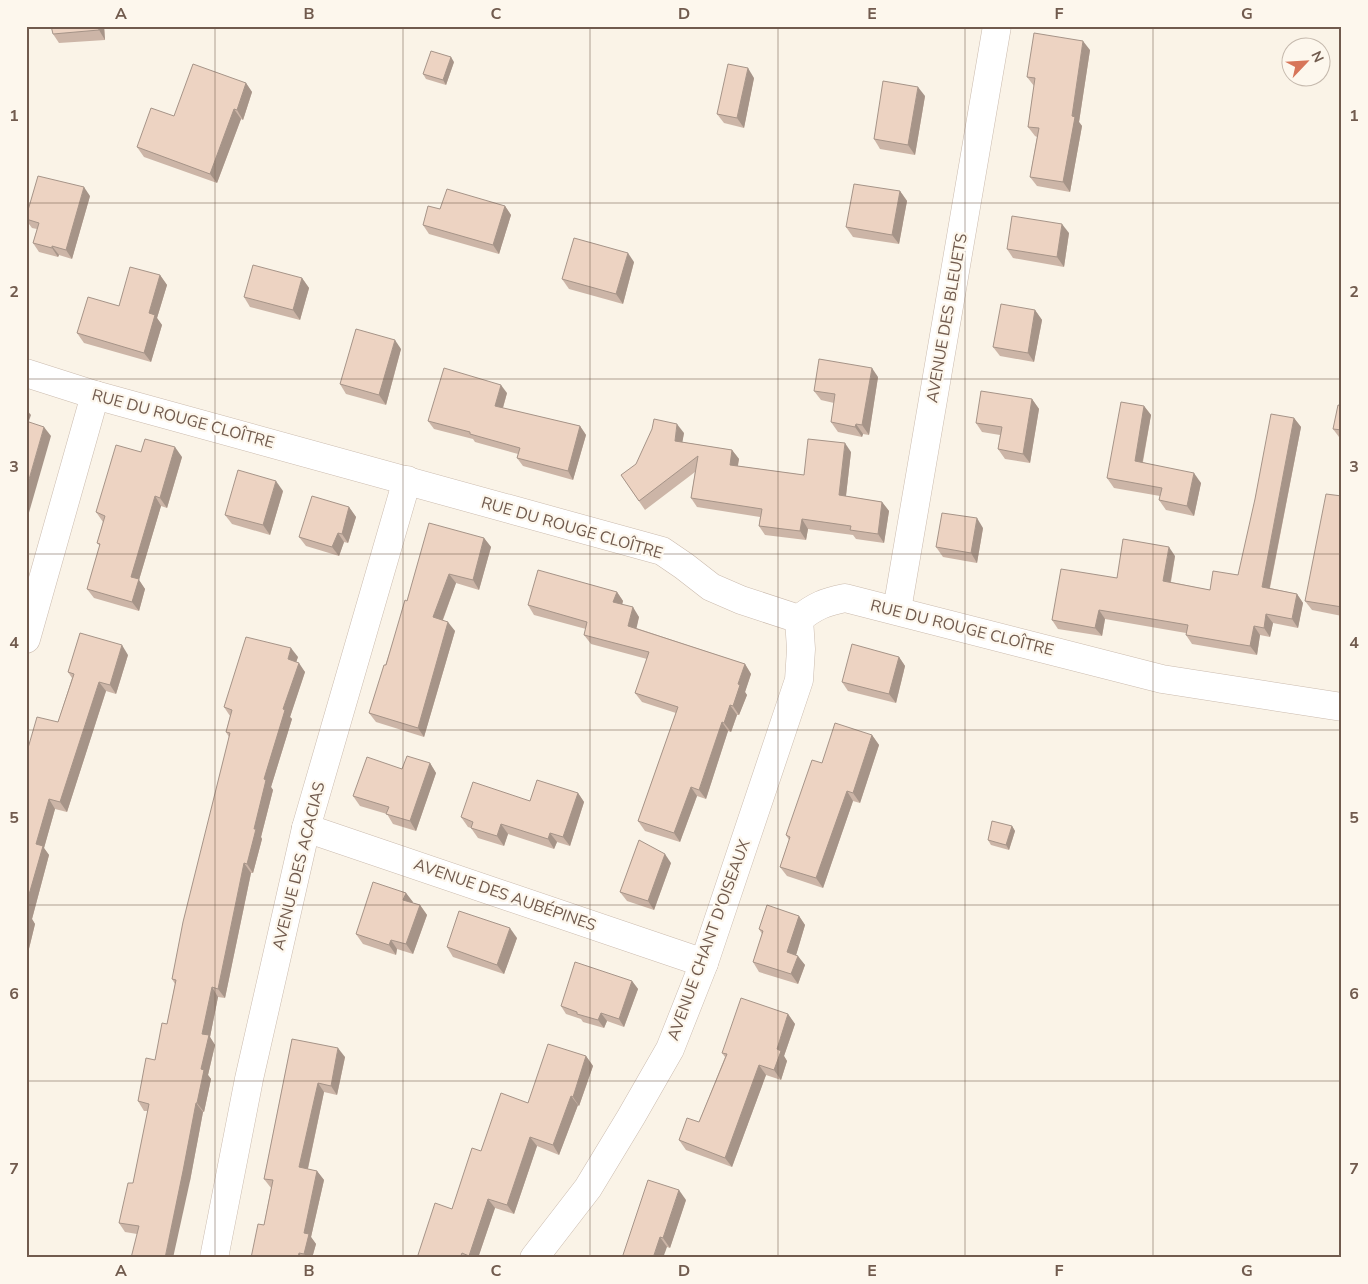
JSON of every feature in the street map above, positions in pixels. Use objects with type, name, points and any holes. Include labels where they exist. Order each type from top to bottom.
[{"type":"street","name":"AVENUE DES BLEUETS","points":[[897,610],[997,26]]},
{"type":"street","name":"RUE DU ROUGE CLOÎTRE","points":[[26,373],[95,395],[662,551],[711,587],[799,619],[813,607],[845,598],[1162,679],[1342,707]]},
{"type":"street","points":[[26,638],[95,395]]},
{"type":"street","name":"AVENUE DES ACACIAS","points":[[214,1258],[249,1079],[306,828],[407,480]]},
{"type":"street","name":"AVENUE CHANT D'OISEAUX","points":[[534,1258],[588,1188],[670,1049],[704,963],[799,680],[801,649],[799,619]]},
{"type":"street","name":"AVENUE DES AUBÉPINES","points":[[306,828],[704,963]]},
{"type":"building","points":[[51,26],[98,26],[99,30],[53,34]]},
{"type":"building","points":[[1034,33],[1083,41],[1072,116],[1075,117],[1063,182],[1030,177],[1039,128],[1028,127],[1035,78],[1027,77]]},
{"type":"building","points":[[431,51],[451,57],[443,80],[423,74]]},
{"type":"building","points":[[193,64],[246,83],[237,110],[234,109],[210,174],[137,147],[151,108],[174,116]]},
{"type":"building","points":[[728,64],[748,68],[737,118],[717,114]]},
{"type":"building","points":[[883,81],[918,87],[908,145],[874,139]]},
{"type":"building","points":[[38,176],[84,187],[66,250],[33,243],[39,223],[26,219],[26,217]]},
{"type":"building","points":[[854,184],[900,191],[892,235],[846,227]]},
{"type":"building","points":[[447,189],[505,206],[493,245],[423,225],[428,206],[440,209]]},
{"type":"building","points":[[1012,216],[1062,224],[1057,257],[1007,249]]},
{"type":"building","points":[[574,238],[628,253],[616,294],[562,279]]},
{"type":"building","points":[[253,265],[302,278],[293,310],[244,297]]},
{"type":"building","points":[[130,267],[160,275],[149,313],[155,315],[144,353],[77,333],[88,297],[119,306]]},
{"type":"building","points":[[1001,304],[1035,310],[1028,353],[993,347]]},
{"type":"building","points":[[356,329],[395,340],[379,395],[340,384]]},
{"type":"building","points":[[819,359],[872,368],[862,425],[856,424],[855,427],[831,422],[835,394],[814,391]]},
{"type":"building","points":[[444,368],[501,385],[495,406],[580,426],[568,471],[517,458],[520,448],[428,421]]},
{"type":"building","points":[[981,391],[1032,399],[1023,454],[998,449],[1002,427],[976,423]]},
{"type":"building","points":[[1121,402],[1144,406],[1135,461],[1194,473],[1187,506],[1159,500],[1162,488],[1107,478]]},
{"type":"building","points":[[1338,405],[1342,406],[1342,430],[1333,429]]},
{"type":"building","points":[[1271,414],[1294,418],[1262,587],[1297,594],[1292,619],[1266,614],[1264,628],[1254,626],[1250,646],[1186,635],[1188,625],[1099,610],[1095,628],[1052,620],[1061,569],[1117,578],[1123,539],[1169,547],[1163,581],[1210,590],[1213,571],[1238,575]]},
{"type":"building","points":[[654,419],[677,424],[675,441],[732,450],[730,465],[804,475],[808,439],[845,443],[839,495],[882,502],[878,534],[850,530],[851,526],[802,519],[800,531],[759,526],[762,509],[691,498],[698,456],[639,501],[621,475],[636,464],[652,429]]},
{"type":"building","points":[[26,421],[44,427],[26,490]]},
{"type":"building","points":[[145,439],[175,447],[160,498],[155,496],[131,577],[139,579],[132,602],[87,589],[100,544],[97,543],[105,516],[96,512],[116,445],[141,452]]},
{"type":"building","points":[[238,470],[276,481],[263,525],[225,515]]},
{"type":"building","points":[[1326,494],[1342,496],[1342,607],[1305,601]]},
{"type":"building","points":[[312,496],[349,507],[342,534],[338,533],[332,547],[299,537]]},
{"type":"building","points":[[942,513],[977,518],[971,553],[936,547]]},
{"type":"building","points":[[429,523],[484,538],[473,580],[449,574],[433,617],[448,622],[418,728],[369,713],[384,665],[386,665],[405,600],[407,601]]},
{"type":"building","points":[[538,570],[617,592],[613,602],[633,607],[628,626],[745,664],[733,706],[730,705],[724,723],[722,722],[699,790],[691,787],[674,833],[638,821],[678,707],[635,693],[649,652],[584,635],[587,622],[528,605]]},
{"type":"building","points":[[80,633],[122,645],[110,685],[99,682],[60,802],[49,799],[36,844],[43,846],[26,905],[26,755],[37,717],[58,722],[74,674],[68,672]]},
{"type":"building","points":[[246,637],[291,648],[288,659],[299,663],[283,709],[285,710],[264,779],[266,780],[254,829],[256,829],[247,864],[244,863],[218,989],[212,987],[202,1034],[209,1035],[201,1069],[204,1070],[165,1258],[131,1258],[139,1226],[119,1223],[128,1183],[133,1183],[149,1104],[138,1101],[146,1058],[155,1060],[162,1023],[167,1024],[176,980],[172,979],[183,922],[230,733],[226,732],[232,710],[224,707]]},
{"type":"building","points":[[852,644],[899,657],[889,694],[842,682]]},
{"type":"building","points":[[835,723],[872,735],[853,793],[847,791],[816,878],[780,867],[790,837],[786,835],[812,760],[822,763]]},
{"type":"building","points":[[407,756],[430,763],[410,821],[386,814],[389,807],[353,796],[367,757],[402,769]]},
{"type":"building","points":[[537,780],[578,793],[563,837],[550,833],[548,839],[501,824],[497,836],[471,828],[473,822],[461,817],[473,782],[530,801]]},
{"type":"building","points":[[992,821],[1012,826],[1006,845],[988,840]]},
{"type":"building","points":[[639,840],[665,854],[648,901],[620,892]]},
{"type":"building","points":[[373,882],[406,893],[403,900],[420,905],[406,944],[391,940],[389,945],[356,934]]},
{"type":"building","points":[[767,905],[799,916],[787,952],[798,956],[791,974],[753,962],[763,931],[759,929]]},
{"type":"building","points":[[459,911],[510,928],[497,965],[447,947]]},
{"type":"building","points":[[575,962],[632,981],[619,1019],[601,1013],[598,1020],[577,1014],[577,1012],[561,1006]]},
{"type":"building","points":[[741,998],[788,1014],[777,1049],[781,1051],[774,1070],[759,1065],[725,1158],[679,1140],[687,1118],[699,1122],[727,1054],[722,1053]]},
{"type":"building","points":[[292,1039],[338,1048],[331,1086],[318,1083],[299,1167],[317,1171],[304,1233],[309,1234],[304,1254],[299,1253],[298,1258],[251,1258],[258,1224],[264,1225],[273,1180],[264,1179]]},
{"type":"building","points":[[548,1044],[586,1056],[573,1097],[571,1096],[553,1145],[530,1137],[507,1205],[488,1199],[469,1256],[462,1253],[460,1258],[417,1258],[435,1203],[452,1209],[472,1148],[481,1151],[501,1093],[528,1103]]},
{"type":"building","points":[[648,1180],[679,1190],[663,1238],[660,1237],[653,1258],[622,1258]]}]
